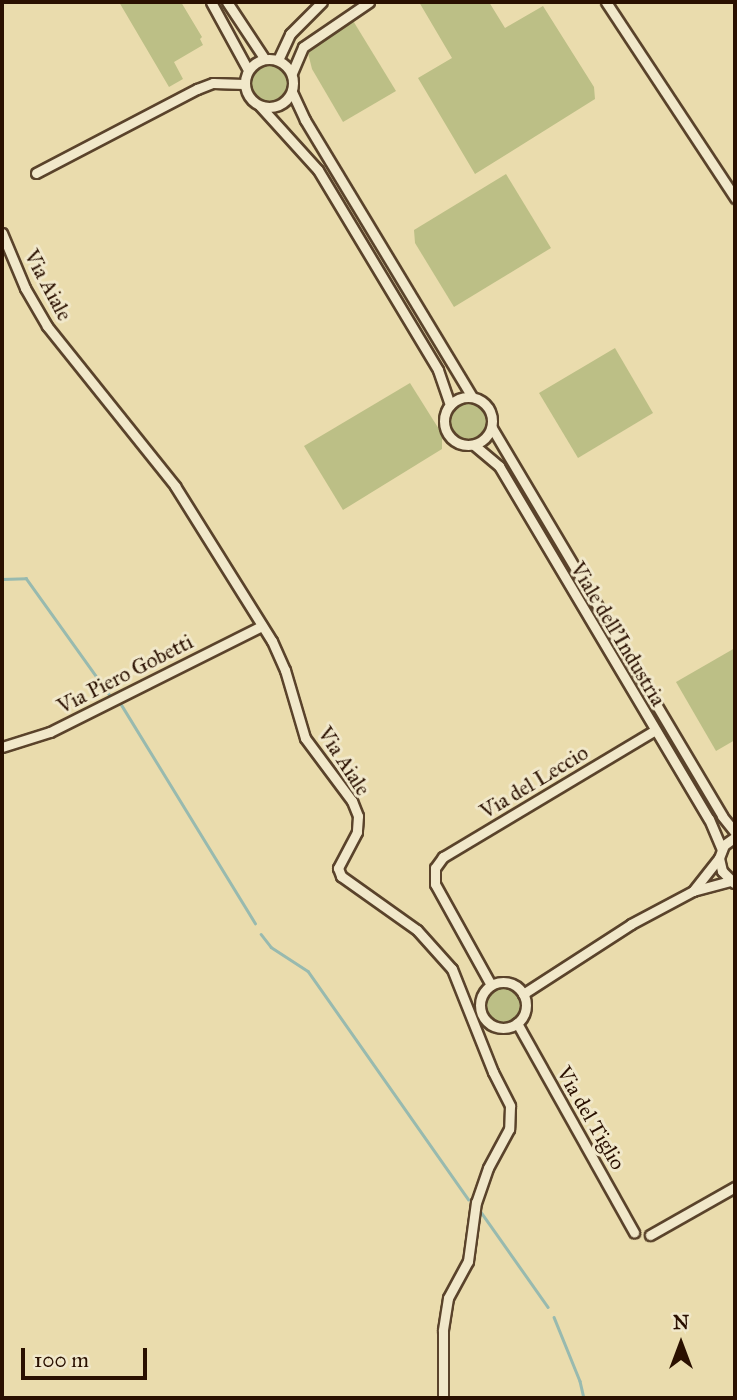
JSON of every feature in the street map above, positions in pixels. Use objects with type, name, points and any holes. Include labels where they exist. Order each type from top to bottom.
[{"type":"street","points":[[211,2],[248,70]]},
{"type":"street","points":[[227,2],[264,58]]},
{"type":"street","points":[[278,60],[290,34],[322,2]]},
{"type":"street","points":[[36,173],[204,86],[224,82],[244,84],[248,70],[264,58],[278,60],[292,73],[299,52],[308,43],[369,2]]},
{"type":"street","points":[[606,2],[735,198]]},
{"type":"street","name":"Viale dell'Industria","points":[[292,73],[292,92],[305,120],[471,397],[483,401],[491,410],[492,428],[735,835],[720,854]]},
{"type":"street","name":"Viale dell'Industria","points":[[244,84],[249,97],[318,170],[442,377],[450,405],[444,416],[448,434],[456,442],[474,445],[499,466],[709,819],[720,854],[722,871],[733,882]]},
{"type":"street","points":[[260,106],[275,106],[292,92]]},
{"type":"street","name":"Via Aiale","points":[[2,233],[25,288],[47,326],[175,486],[262,626],[285,670],[305,738],[352,801],[358,816],[356,832],[338,868],[341,876],[417,930],[452,969],[493,1072],[510,1106],[509,1129],[488,1168],[476,1202],[468,1261],[448,1298],[445,1310],[443,1398]]},
{"type":"street","points":[[450,405],[460,398],[471,397]]},
{"type":"street","points":[[474,445],[485,439],[492,428]]},
{"type":"street","name":"Via Piero Gobetti","points":[[2,747],[50,732],[262,626]]},
{"type":"street","name":"Via del Leccio","points":[[491,985],[435,884],[435,868],[443,858],[655,730]]},
{"type":"street","points":[[693,891],[720,854]]},
{"type":"street","points":[[523,994],[631,924],[693,891],[733,882]]},
{"type":"street","points":[[508,982],[523,994],[526,1007],[517,1023],[499,1028],[483,1018],[480,999],[491,985],[508,982]]},
{"type":"street","name":"Via del Tiglio","points":[[517,1023],[634,1232]]},
{"type":"street","points":[[650,1235],[735,1187]]},
{"type":"green space","points":[[119,2],[181,2],[202,37],[200,39],[203,45],[174,62],[183,79],[169,87]]},
{"type":"green space","points":[[419,2],[489,2],[505,28],[543,6],[594,87],[595,99],[475,174],[418,78],[452,58]]},
{"type":"green space","points":[[352,19],[396,91],[343,122],[312,69],[308,53],[314,44]]},
{"type":"green space","points":[[269,65],[282,70],[287,83],[282,96],[269,101],[256,96],[251,83],[256,70]]},
{"type":"green space","points":[[506,174],[551,248],[454,307],[415,243],[414,230]]},
{"type":"green space","points":[[615,348],[653,413],[578,458],[539,393]]},
{"type":"green space","points":[[410,383],[442,434],[442,449],[343,510],[304,446]]},
{"type":"green space","points":[[469,403],[482,408],[487,421],[482,434],[469,439],[456,434],[451,421],[456,408]]},
{"type":"green space","points":[[735,648],[735,740],[716,751],[676,682]]},
{"type":"green space","points":[[502,987],[515,992],[520,1005],[515,1018],[502,1023],[489,1018],[484,1005],[489,992]]},
{"type":"waterway","points":[[2,579],[26,578],[109,694]]},
{"type":"waterway","points":[[121,704],[255,923]]},
{"type":"waterway","points":[[261,934],[271,947],[308,971],[468,1199]]},
{"type":"waterway","points":[[481,1212],[548,1307]]},
{"type":"waterway","points":[[554,1317],[580,1381],[584,1398]]}]
